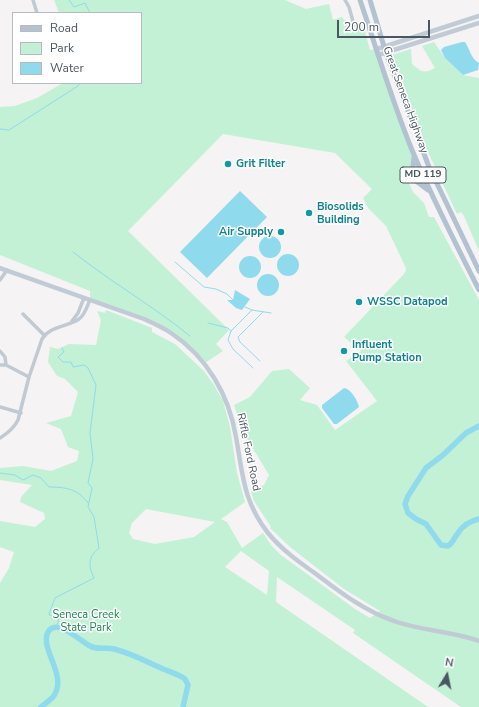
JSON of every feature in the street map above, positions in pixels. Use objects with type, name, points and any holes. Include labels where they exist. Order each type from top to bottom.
[{"type":"main road","name":"Great Seneca Highway","points":[[360,0],[399,116],[414,154],[479,290]]},
{"type":"main road","name":"Great Seneca Highway","points":[[370,0],[386,53],[429,167],[479,271]]},
{"type":"main road","points":[[414,154],[413,168],[404,178],[412,179],[420,183],[432,194]]},
{"type":"street","points":[[33,0],[37,12]]},
{"type":"street","points":[[345,0],[349,7],[354,25]]},
{"type":"street","points":[[378,52],[384,47],[479,16]]},
{"type":"street","points":[[378,52],[386,53],[479,23]]},
{"type":"street","name":"Riffle Ford Road","points":[[0,268],[144,319],[170,332],[189,347],[205,363],[217,381],[229,406],[236,436],[242,476],[248,497],[260,522],[269,534],[286,551],[353,602],[375,613],[410,626],[479,641]]},
{"type":"street","points":[[0,280],[6,270]]},
{"type":"street","points":[[71,322],[78,313],[84,298]]},
{"type":"street","points":[[0,438],[15,426],[21,413],[29,377],[39,345],[44,335],[51,330],[79,319],[83,315],[90,300]]},
{"type":"street","points":[[23,314],[44,335]]},
{"type":"street","points":[[0,351],[5,357],[6,366]]},
{"type":"street","points":[[0,365],[6,366],[29,377]]},
{"type":"street","points":[[0,407],[21,413]]},
{"type":"green space","name":"Seneca Creek State Park","points":[[54,0],[285,0],[306,9],[329,4],[333,20],[342,17],[349,25],[363,24],[370,50],[377,49],[414,154],[414,164],[406,177],[413,192],[424,203],[429,217],[434,217],[479,300],[479,707],[461,707],[353,633],[355,630],[277,577],[276,602],[428,707],[0,707],[0,583],[9,568],[14,552],[0,547],[0,521],[35,527],[45,519],[44,513],[20,502],[21,497],[32,485],[0,480],[0,468],[23,466],[51,471],[77,461],[79,451],[68,447],[61,429],[46,423],[71,416],[78,392],[65,379],[57,376],[48,362],[50,347],[58,349],[69,344],[96,345],[101,320],[97,311],[105,313],[106,310],[152,328],[152,332],[175,344],[204,371],[214,385],[223,401],[230,427],[237,473],[245,502],[221,519],[227,522],[242,548],[263,533],[271,545],[281,555],[355,609],[370,618],[380,611],[344,589],[290,547],[270,528],[271,527],[254,501],[251,492],[264,485],[269,475],[243,432],[234,405],[250,397],[272,371],[289,369],[310,388],[300,400],[317,405],[335,430],[377,401],[346,361],[361,351],[344,337],[404,274],[406,270],[386,226],[368,208],[363,198],[372,189],[335,153],[223,134],[128,231],[229,330],[216,344],[223,351],[205,363],[198,355],[161,327],[90,300],[90,291],[0,255],[0,107],[15,106],[37,98],[61,84],[142,84],[142,12],[59,12]],"holes":[[[146,509],[215,522],[194,537],[155,544],[133,539],[129,533],[132,523]],[[241,551],[269,571],[267,595],[225,567]]]},
{"type":"green space","points":[[434,42],[445,58],[463,75],[479,78],[479,251],[464,216],[461,212],[457,214],[428,152],[392,55],[411,49],[412,64],[423,71],[428,71],[435,68],[422,46]]},
{"type":"water","points":[[465,42],[472,56],[479,63],[478,70],[463,75],[445,58],[441,50],[444,47]]},
{"type":"water","points":[[240,191],[267,217],[207,278],[180,252]]},
{"type":"water","points":[[270,236],[278,239],[281,247],[278,255],[270,258],[262,255],[259,247],[262,239]]},
{"type":"water","points":[[288,254],[296,257],[299,265],[296,273],[288,276],[280,273],[277,265],[280,257]]},
{"type":"water","points":[[250,256],[258,259],[261,267],[258,275],[250,278],[242,275],[239,267],[242,259]]},
{"type":"water","points":[[268,274],[276,277],[279,285],[276,293],[268,296],[260,293],[257,285],[260,277]]},
{"type":"water","points":[[235,290],[250,299],[242,310],[236,308],[227,300],[233,300]]},
{"type":"water","points":[[344,388],[354,396],[359,407],[337,424],[334,424],[322,408],[322,405]]},
{"type":"waterway","points":[[69,0],[74,7],[85,3],[90,12]]},
{"type":"waterway","points":[[0,129],[9,130],[79,84]]},
{"type":"waterway","points":[[73,252],[190,336]]},
{"type":"waterway","points":[[175,262],[204,287],[216,289],[227,294],[233,300]]},
{"type":"waterway","points":[[245,307],[252,310],[271,313]]},
{"type":"waterway","points":[[252,310],[231,331],[228,340],[233,349],[253,368]]},
{"type":"waterway","points":[[260,361],[240,342],[238,337],[263,312]]},
{"type":"waterway","points":[[208,323],[228,328],[231,331]]},
{"type":"waterway","points":[[57,627],[59,617],[49,615],[55,598],[94,578],[90,562],[95,551],[99,548],[94,517],[88,507],[92,488],[88,483],[93,459],[90,433],[96,385],[88,368],[84,365],[73,367],[71,362],[63,362],[58,357],[64,352],[62,348]]},
{"type":"waterway","points":[[479,426],[466,433],[443,455],[426,468],[408,496],[405,504],[408,513],[426,524],[441,545],[448,546],[464,526],[479,519]]},
{"type":"waterway","points":[[0,473],[15,475],[23,480],[33,475],[41,478],[49,487],[66,488],[76,492],[88,503]]},
{"type":"waterway","points":[[41,707],[53,697],[57,689],[58,680],[46,639],[48,632],[52,628],[57,627],[69,632],[93,647],[111,648],[133,655],[182,677],[188,685],[183,707]]},
{"type":"place","name":"Grit Filter","points":[[228,164]]},
{"type":"place","name":"Biosolids Building","points":[[309,213]]},
{"type":"place","name":"Air Supply","points":[[281,232]]},
{"type":"place","name":"WSSC Datapod","points":[[359,302]]},
{"type":"place","name":"Influent Pump Station","points":[[344,351]]}]
